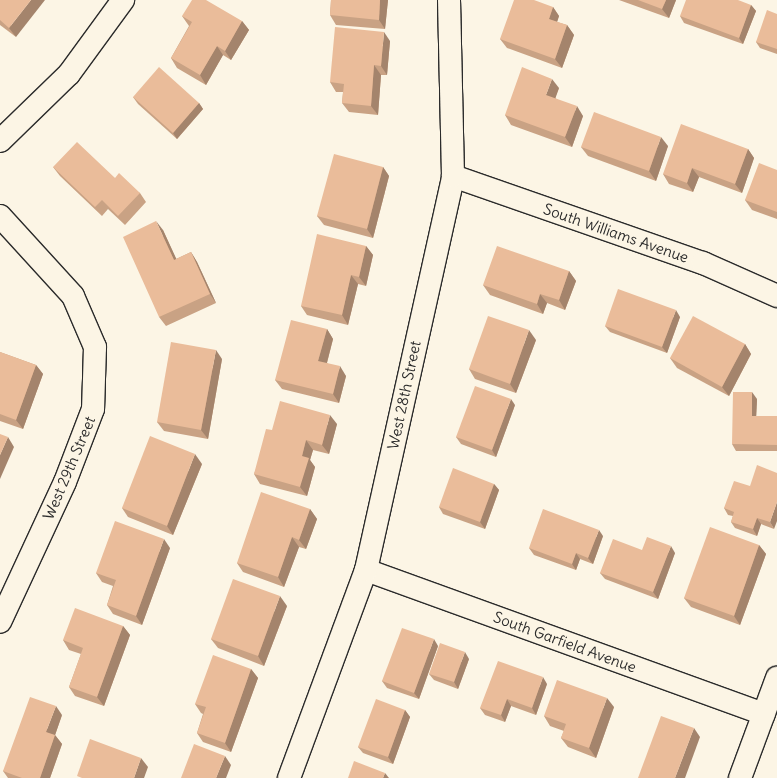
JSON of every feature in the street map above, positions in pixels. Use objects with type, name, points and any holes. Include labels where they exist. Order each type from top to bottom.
[{"type":"street","points":[[0,141],[68,74],[123,0]]},
{"type":"street","name":"West 28th Street","points":[[288,778],[366,570],[453,176],[449,0]]},
{"type":"street","name":"South Williams Avenue","points":[[453,176],[703,264],[777,296]]},
{"type":"street","name":"West 29th Street","points":[[0,216],[73,296],[95,347],[93,409],[65,482],[0,622]]},
{"type":"street","name":"South Garfield Avenue","points":[[366,570],[764,714]]},
{"type":"street","points":[[740,778],[777,678]]},
{"type":"building","points":[[0,0],[31,0],[9,28],[0,20]]},
{"type":"building","points":[[192,0],[206,0],[242,21],[225,51],[217,46],[200,75],[171,58],[192,22],[182,16]]},
{"type":"building","points":[[331,0],[380,0],[379,20],[330,15]]},
{"type":"building","points":[[514,0],[534,0],[553,7],[549,19],[567,25],[555,59],[500,39]]},
{"type":"building","points":[[638,0],[666,0],[662,9]]},
{"type":"building","points":[[686,0],[738,0],[751,5],[739,38],[680,16]]},
{"type":"building","points":[[767,10],[777,14],[777,49],[756,42]]},
{"type":"building","points":[[335,27],[384,32],[381,66],[374,65],[371,106],[342,103],[344,84],[330,82]]},
{"type":"building","points":[[159,67],[199,103],[173,133],[133,97]]},
{"type":"building","points":[[522,67],[552,79],[546,95],[577,106],[565,137],[505,115]]},
{"type":"building","points":[[594,112],[661,137],[649,171],[581,147]]},
{"type":"building","points":[[681,124],[748,149],[735,184],[692,168],[687,183],[663,174]]},
{"type":"building","points":[[77,142],[115,178],[119,173],[140,193],[118,216],[102,200],[95,207],[53,167]]},
{"type":"building","points":[[334,154],[383,167],[367,229],[317,216]]},
{"type":"building","points":[[759,163],[777,170],[777,212],[745,200]]},
{"type":"building","points":[[156,221],[174,260],[191,252],[210,294],[159,317],[123,237]]},
{"type":"building","points":[[317,234],[366,246],[359,277],[351,275],[342,315],[301,306]]},
{"type":"building","points":[[497,246],[569,271],[559,300],[540,294],[537,304],[483,285]]},
{"type":"building","points":[[618,289],[676,310],[662,347],[605,326]]},
{"type":"building","points":[[488,316],[529,330],[510,384],[469,369]]},
{"type":"building","points":[[693,316],[745,344],[722,387],[670,358]]},
{"type":"building","points":[[291,320],[327,329],[318,361],[340,366],[333,394],[275,380]]},
{"type":"building","points":[[171,342],[216,350],[201,430],[157,422]]},
{"type":"building","points":[[0,352],[36,365],[16,420],[0,414]]},
{"type":"building","points":[[475,386],[511,399],[492,450],[456,437]]},
{"type":"building","points":[[733,392],[752,392],[752,416],[777,416],[777,445],[732,444]]},
{"type":"building","points":[[280,401],[330,415],[322,445],[306,440],[302,456],[309,458],[300,487],[254,474],[266,429],[272,430]]},
{"type":"building","points":[[0,434],[8,437],[0,455]]},
{"type":"building","points":[[150,436],[195,454],[167,526],[122,508]]},
{"type":"building","points":[[757,465],[777,473],[777,502],[770,522],[757,518],[753,529],[731,522],[734,512],[724,508],[734,481],[750,486]]},
{"type":"building","points":[[453,468],[494,484],[480,522],[439,507]]},
{"type":"building","points":[[261,492],[310,509],[299,540],[292,537],[278,577],[237,563]]},
{"type":"building","points":[[543,509],[599,530],[588,558],[576,553],[572,564],[529,548]]},
{"type":"building","points":[[115,521],[164,539],[136,616],[107,605],[116,580],[96,573]]},
{"type":"building","points":[[710,527],[759,545],[734,616],[684,598]]},
{"type":"building","points":[[647,537],[671,546],[653,592],[600,573],[613,539],[642,550]]},
{"type":"building","points":[[233,579],[280,596],[258,656],[211,639]]},
{"type":"building","points":[[75,608],[123,626],[97,697],[69,687],[83,648],[63,640]]},
{"type":"building","points":[[402,628],[434,639],[414,693],[382,681]]},
{"type":"building","points":[[440,643],[465,652],[454,682],[429,674]]},
{"type":"building","points":[[213,655],[251,669],[225,743],[197,733],[206,707],[195,704]]},
{"type":"building","points":[[498,661],[543,677],[532,708],[507,699],[501,715],[480,708]]},
{"type":"building","points":[[557,680],[607,698],[589,748],[561,738],[566,724],[544,716]]},
{"type":"building","points":[[30,697],[56,706],[46,732],[55,735],[40,778],[22,778],[3,771]]},
{"type":"building","points":[[376,699],[405,710],[388,757],[358,747]]},
{"type":"building","points":[[661,716],[694,728],[675,778],[638,778]]},
{"type":"building","points":[[90,739],[141,758],[134,778],[82,778],[77,776]]},
{"type":"building","points":[[194,744],[225,756],[216,778],[181,778]]},
{"type":"building","points":[[354,761],[385,773],[383,778],[348,778]]}]
